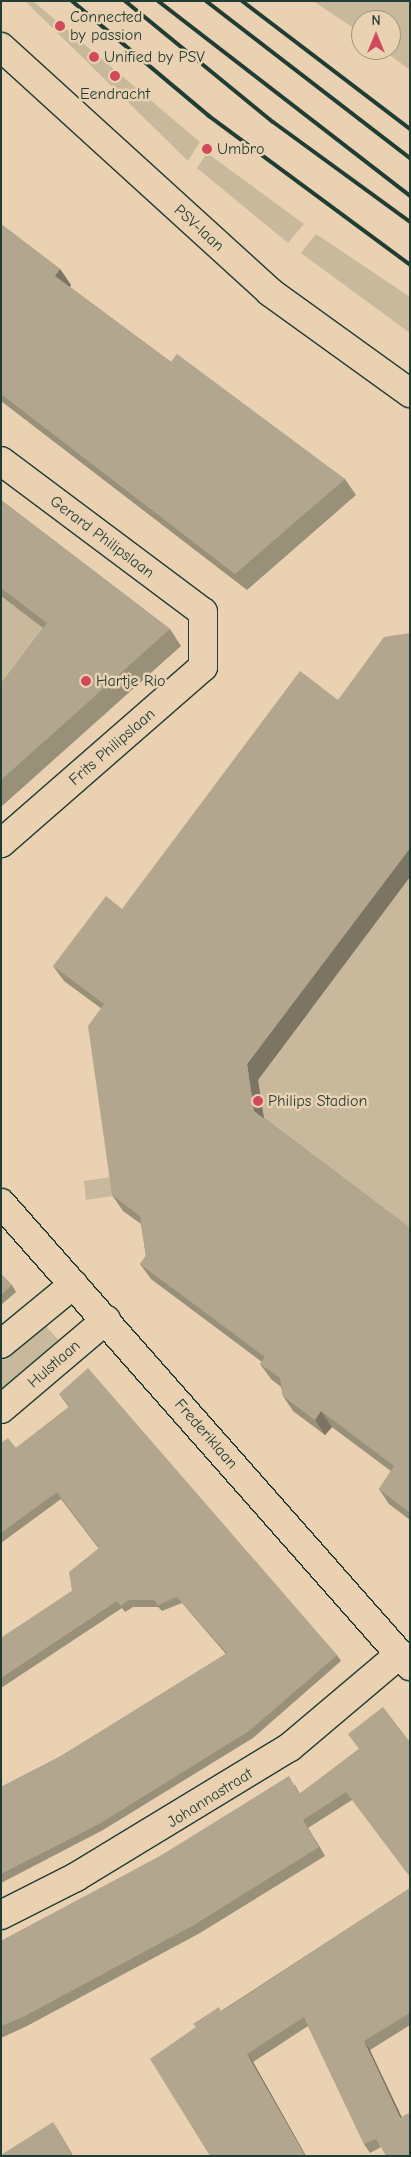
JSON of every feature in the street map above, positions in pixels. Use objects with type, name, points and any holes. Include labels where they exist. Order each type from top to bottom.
[{"type":"street","name":"PSV-laan","points":[[1,46],[270,292],[410,393]]},
{"type":"street","name":"Gerard Philipslaan","points":[[1,461],[203,612]]},
{"type":"street","name":"Frits Philipslaan","points":[[1,843],[203,667],[203,612]]},
{"type":"street","name":"Frederiklaan","points":[[1,1203],[405,1660]]},
{"type":"street","points":[[1,1344],[74,1284]]},
{"type":"street","name":"Hulstlaan","points":[[1,1409],[106,1320]]},
{"type":"street","name":"Johannastraat","points":[[1,1914],[76,1877],[290,1747],[405,1660]]},
{"type":"shaded area","points":[[25,1],[33,1],[200,142],[188,161]]},
{"type":"shaded area","points":[[313,1],[410,1],[410,70],[396,60],[401,60],[401,10],[351,10],[351,26]]},
{"type":"shaded area","points":[[207,153],[304,224],[288,243],[197,168]]},
{"type":"shaded area","points":[[316,234],[410,297],[410,333],[301,253]]},
{"type":"shaded area","points":[[1,596],[48,631],[1,715]]},
{"type":"shaded area","name":"Philips Stadion","points":[[410,650],[410,1520],[404,1481],[332,1427],[325,1435],[297,1398],[271,1379],[276,1372],[151,1279],[159,1238],[120,1195],[86,1200],[84,1181],[117,1176],[115,1019],[64,981],[116,911],[133,924]]},
{"type":"shaded area","points":[[44,1324],[63,1345],[1,1396],[1,1358]]},
{"type":"building","points":[[1,224],[60,269],[55,276],[171,362],[177,354],[345,479],[235,574],[1,394]]},
{"type":"building","points":[[1,500],[170,629],[1,780],[1,684],[47,623],[1,588]]},
{"type":"building","name":"Philips Stadion","points":[[410,633],[410,848],[247,1064],[254,1111],[410,1228],[410,1513],[379,1489],[394,1466],[321,1411],[315,1420],[283,1396],[280,1378],[260,1364],[265,1357],[140,1264],[146,1256],[140,1216],[112,1195],[88,1026],[104,1004],[53,966],[106,896],[122,909],[300,671],[338,700],[384,637]]},
{"type":"building","points":[[1,1274],[12,1285],[1,1295]]},
{"type":"building","points":[[88,1368],[337,1655],[249,1731],[99,1824],[1,1874],[1,1787],[61,1756],[227,1653],[177,1597],[158,1605],[154,1600],[128,1600],[121,1606],[117,1601],[1,1678],[1,1638],[72,1591],[69,1572],[99,1548],[57,1492],[1,1533],[1,1443],[8,1438],[16,1448],[70,1406],[59,1394]]},
{"type":"building","points":[[383,1707],[410,1742],[410,1877],[346,1792],[303,1820],[319,1847],[194,1925],[21,2018],[1,2026],[1,1941],[160,1856],[289,1776],[299,1794],[359,1749],[348,1734]]},
{"type":"building","points":[[410,1888],[410,2013],[364,2041],[400,2118],[410,2112],[410,2156],[386,2156],[376,2139],[364,2144],[304,2017],[247,2054],[305,2156],[210,2156],[150,2059],[196,2027],[193,2024],[219,2007],[221,2012]]},
{"type":"building","points":[[53,2122],[72,2156],[1,2156],[1,2155]]},
{"type":"railway","points":[[72,1],[209,116],[410,265]]},
{"type":"railway","points":[[125,1],[273,122],[410,222]]},
{"type":"railway","points":[[158,1],[410,196]]},
{"type":"railway","points":[[206,1],[410,158]]},
{"type":"railway","points":[[242,1],[410,129]]},
{"type":"place","name":"Connected by passion","points":[[60,26]]},
{"type":"place","name":"Unified by PSV","points":[[94,57]]},
{"type":"place","name":"Eendracht","points":[[115,76]]},
{"type":"place","name":"Umbro","points":[[207,149]]},
{"type":"place","name":"Hartje Rio","points":[[86,681]]},
{"type":"place","name":"Philips Stadion","points":[[258,1101]]}]
